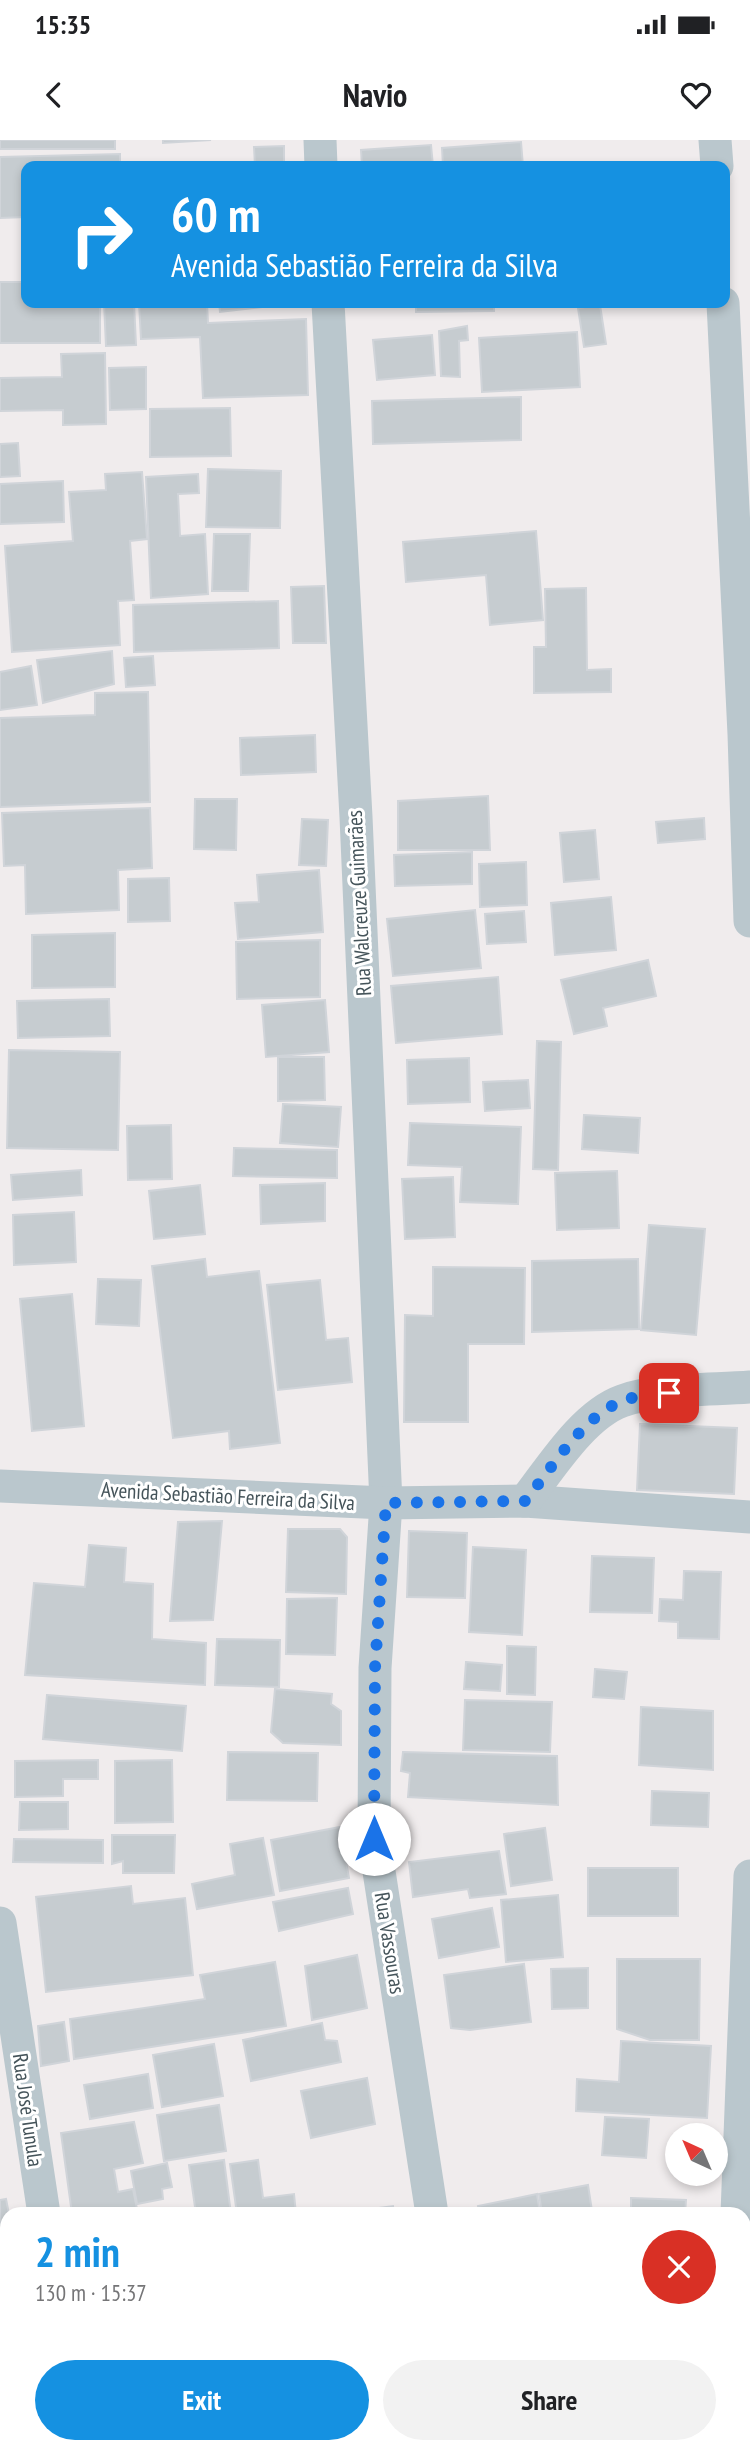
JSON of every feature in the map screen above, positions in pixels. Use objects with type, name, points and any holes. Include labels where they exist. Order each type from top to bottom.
[{"type":"street","points":[[320,140],[321,161]]},
{"type":"street","points":[[715,140],[717,161]]},
{"type":"street","name":"Rua Walcreuze Guimarães","points":[[328,308],[356,817],[386,1503]]},
{"type":"street","points":[[723,308],[744,734],[750,921]]},
{"type":"street","points":[[525,1501],[589,1423],[621,1401],[669,1393],[750,1387]]},
{"type":"street","name":"Avenida Sebastião Ferreira da Silva","points":[[0,1486],[386,1503],[525,1501],[750,1517]]},
{"type":"street","name":"Rua Vassouras","points":[[386,1503],[375,1668],[374,1839],[431,2207]]},
{"type":"street","points":[[737,2207],[750,1876]]},
{"type":"street","name":"Rua José Tunula","points":[[0,1923],[43,2207]]},
{"type":"building","points":[[0,140],[115,140],[115,149],[0,149]]},
{"type":"building","points":[[163,140],[211,140],[163,143]]},
{"type":"building","points":[[521,142],[523,161],[443,161],[442,148]]},
{"type":"building","points":[[431,145],[433,161],[362,161],[361,150]]},
{"type":"building","points":[[284,146],[284,161],[255,161],[254,147]]},
{"type":"building","points":[[120,154],[120,161],[21,161],[21,217],[0,218],[0,157]]},
{"type":"building","points":[[0,282],[21,282],[21,308],[100,308],[100,343],[0,343]]},
{"type":"building","points":[[104,308],[134,308],[136,345],[106,346]]},
{"type":"building","points":[[139,308],[207,308],[208,323],[306,319],[308,395],[203,398],[200,337],[141,339]]},
{"type":"building","points":[[220,308],[253,308],[220,312]]},
{"type":"building","points":[[416,308],[494,308],[494,311],[416,312]]},
{"type":"building","points":[[578,308],[600,308],[606,344],[584,347]]},
{"type":"building","points":[[467,326],[468,340],[459,341],[460,377],[441,376],[439,331]]},
{"type":"building","points":[[577,332],[580,387],[482,392],[479,338]]},
{"type":"building","points":[[432,335],[435,375],[377,380],[373,340]]},
{"type":"building","points":[[105,353],[106,424],[63,425],[63,410],[0,411],[0,378],[62,377],[61,354]]},
{"type":"building","points":[[146,367],[146,409],[110,410],[109,368]]},
{"type":"building","points":[[521,397],[521,440],[373,444],[372,401]]},
{"type":"building","points":[[230,408],[231,456],[150,457],[150,409]]},
{"type":"building","points":[[18,443],[20,476],[0,477],[0,444]]},
{"type":"building","points":[[208,469],[281,471],[280,528],[206,527]]},
{"type":"building","points":[[142,472],[147,539],[130,541],[134,600],[118,601],[120,645],[12,652],[5,546],[73,541],[69,492],[106,490],[105,474]]},
{"type":"building","points":[[198,474],[199,493],[178,494],[180,536],[205,534],[208,594],[151,598],[146,477]]},
{"type":"building","points":[[63,481],[64,522],[0,524],[0,484]]},
{"type":"building","points":[[536,531],[543,620],[490,625],[486,575],[406,582],[403,542]]},
{"type":"building","points":[[214,534],[250,534],[248,591],[212,591]]},
{"type":"building","points":[[324,586],[326,643],[293,643],[291,587]]},
{"type":"building","points":[[586,588],[587,670],[611,669],[611,692],[534,693],[534,647],[546,647],[545,589]]},
{"type":"building","points":[[278,601],[279,648],[134,652],[133,605]]},
{"type":"building","points":[[112,651],[114,684],[43,703],[37,660]]},
{"type":"building","points":[[153,656],[155,685],[126,687],[124,658]]},
{"type":"building","points":[[31,666],[37,705],[0,710],[0,672]]},
{"type":"building","points":[[148,692],[150,802],[0,807],[0,718],[95,715],[95,693]]},
{"type":"building","points":[[315,735],[316,772],[241,775],[240,738]]},
{"type":"building","points":[[488,796],[490,850],[398,850],[398,801]]},
{"type":"building","points":[[195,799],[237,799],[236,850],[194,849]]},
{"type":"building","points":[[150,808],[152,868],[118,870],[119,910],[26,914],[25,865],[4,866],[2,813]]},
{"type":"building","points":[[704,818],[705,839],[658,843],[656,822]]},
{"type":"building","points":[[302,819],[328,820],[326,866],[299,865]]},
{"type":"building","points":[[595,830],[599,879],[564,882],[560,833]]},
{"type":"building","points":[[472,852],[472,884],[395,886],[394,855]]},
{"type":"building","points":[[526,862],[527,905],[480,907],[479,864]]},
{"type":"building","points":[[319,870],[323,932],[238,939],[235,903],[259,902],[257,875]]},
{"type":"building","points":[[169,878],[170,921],[128,922],[128,879]]},
{"type":"building","points":[[611,897],[616,950],[555,955],[551,903]]},
{"type":"building","points":[[475,910],[481,968],[393,976],[387,919]]},
{"type":"building","points":[[524,911],[526,942],[487,944],[485,914]]},
{"type":"building","points":[[115,933],[115,987],[32,988],[32,935]]},
{"type":"building","points":[[320,940],[320,997],[237,999],[236,942]]},
{"type":"building","points":[[648,960],[656,996],[603,1008],[607,1026],[574,1034],[561,980]]},
{"type":"building","points":[[498,977],[502,1034],[396,1043],[391,986]]},
{"type":"building","points":[[109,999],[110,1036],[18,1038],[17,1001]]},
{"type":"building","points":[[325,1000],[329,1052],[266,1057],[262,1005]]},
{"type":"building","points":[[537,1041],[561,1042],[558,1170],[533,1169]]},
{"type":"building","points":[[9,1050],[120,1052],[118,1150],[7,1148]]},
{"type":"building","points":[[278,1057],[324,1057],[325,1100],[278,1101]]},
{"type":"building","points":[[469,1058],[470,1102],[408,1104],[407,1060]]},
{"type":"building","points":[[528,1080],[530,1108],[485,1111],[483,1082]]},
{"type":"building","points":[[283,1104],[341,1107],[338,1147],[280,1143]]},
{"type":"building","points":[[584,1115],[640,1118],[638,1153],[582,1149]]},
{"type":"building","points":[[410,1123],[521,1127],[518,1204],[460,1202],[462,1167],[408,1165]]},
{"type":"building","points":[[171,1125],[172,1179],[128,1180],[127,1126]]},
{"type":"building","points":[[234,1148],[337,1150],[337,1178],[233,1176]]},
{"type":"building","points":[[81,1170],[82,1195],[13,1200],[11,1175]]},
{"type":"building","points":[[617,1171],[619,1228],[557,1230],[555,1173]]},
{"type":"building","points":[[453,1177],[455,1237],[405,1239],[402,1179]]},
{"type":"building","points":[[325,1183],[325,1221],[261,1224],[260,1185]]},
{"type":"building","points":[[200,1185],[205,1234],[154,1239],[149,1191]]},
{"type":"building","points":[[74,1212],[76,1262],[14,1265],[13,1215]]},
{"type":"building","points":[[649,1225],[705,1229],[696,1335],[641,1330]]},
{"type":"building","points":[[205,1259],[207,1277],[259,1271],[280,1443],[230,1449],[229,1431],[173,1438],[152,1266]]},
{"type":"building","points":[[638,1259],[639,1329],[532,1332],[532,1261]]},
{"type":"building","points":[[433,1267],[525,1268],[524,1344],[468,1344],[468,1422],[404,1422],[405,1315],[433,1316]]},
{"type":"building","points":[[98,1279],[141,1280],[139,1326],[96,1324]]},
{"type":"building","points":[[320,1280],[326,1340],[348,1338],[352,1382],[278,1390],[267,1285]]},
{"type":"building","points":[[72,1294],[84,1426],[32,1431],[20,1299]]},
{"type":"building","points":[[640,1424],[737,1428],[734,1494],[637,1490]]},
{"type":"building","points":[[222,1521],[213,1620],[170,1621],[178,1522]]},
{"type":"building","points":[[288,1529],[340,1529],[347,1537],[346,1594],[286,1592]]},
{"type":"building","points":[[409,1531],[467,1533],[465,1598],[407,1597]]},
{"type":"building","points":[[89,1545],[126,1548],[124,1582],[153,1584],[152,1639],[206,1643],[205,1685],[25,1675],[34,1583],[85,1587]]},
{"type":"building","points":[[473,1547],[526,1550],[522,1635],[469,1632]]},
{"type":"building","points":[[592,1556],[654,1558],[652,1613],[590,1612]]},
{"type":"building","points":[[684,1571],[721,1572],[719,1639],[678,1638],[678,1622],[659,1621],[660,1599],[683,1600]]},
{"type":"building","points":[[337,1598],[335,1655],[286,1654],[287,1599]]},
{"type":"building","points":[[217,1639],[280,1640],[279,1687],[215,1685]]},
{"type":"building","points":[[507,1646],[536,1647],[535,1695],[507,1694]]},
{"type":"building","points":[[466,1662],[502,1665],[500,1691],[464,1689]]},
{"type":"building","points":[[595,1669],[627,1672],[624,1699],[593,1697]]},
{"type":"building","points":[[275,1689],[332,1694],[331,1704],[341,1711],[341,1745],[283,1743],[271,1732]]},
{"type":"building","points":[[47,1695],[186,1706],[182,1751],[43,1739]]},
{"type":"building","points":[[465,1700],[552,1702],[550,1752],[463,1750]]},
{"type":"building","points":[[641,1707],[713,1711],[713,1770],[639,1765]]},
{"type":"building","points":[[228,1752],[318,1753],[317,1801],[227,1800]]},
{"type":"building","points":[[403,1752],[557,1756],[558,1805],[408,1797],[410,1773],[401,1771]]},
{"type":"building","points":[[98,1760],[98,1779],[63,1779],[63,1796],[15,1797],[15,1761]]},
{"type":"building","points":[[172,1760],[173,1822],[115,1823],[115,1761]]},
{"type":"building","points":[[652,1791],[709,1793],[708,1827],[651,1825]]},
{"type":"building","points":[[20,1802],[68,1802],[68,1829],[19,1830]]},
{"type":"building","points":[[340,1827],[349,1878],[280,1891],[271,1840]]},
{"type":"building","points":[[545,1828],[552,1880],[511,1886],[504,1834]]},
{"type":"building","points":[[112,1835],[175,1835],[174,1873],[123,1873],[123,1861],[112,1864]]},
{"type":"building","points":[[263,1838],[274,1895],[197,1909],[192,1884],[235,1875],[230,1844]]},
{"type":"building","points":[[14,1839],[103,1840],[103,1863],[13,1862]]},
{"type":"building","points":[[499,1851],[506,1894],[470,1898],[468,1889],[413,1897],[409,1862]]},
{"type":"building","points":[[588,1868],[678,1868],[678,1916],[588,1916]]},
{"type":"building","points":[[131,1886],[133,1904],[185,1898],[193,1975],[46,1992],[36,1897]]},
{"type":"building","points":[[348,1888],[353,1914],[279,1931],[273,1902]]},
{"type":"building","points":[[558,1895],[563,1957],[506,1962],[501,1900]]},
{"type":"building","points":[[492,1908],[499,1947],[439,1958],[432,1919]]},
{"type":"building","points":[[357,1955],[367,2008],[312,2020],[305,1966]]},
{"type":"building","points":[[617,1959],[700,1959],[699,2040],[650,2040],[617,2029]]},
{"type":"building","points":[[275,1962],[286,2026],[74,2059],[70,2019],[205,1999],[200,1975]]},
{"type":"building","points":[[524,1964],[531,2022],[470,2030],[451,2028],[444,1975]]},
{"type":"building","points":[[588,1968],[588,2008],[552,2009],[551,1969]]},
{"type":"building","points":[[64,2022],[69,2061],[41,2066],[38,2026]]},
{"type":"building","points":[[322,2023],[325,2040],[337,2041],[341,2062],[251,2081],[243,2040]]},
{"type":"building","points":[[621,2041],[711,2046],[707,2118],[576,2111],[577,2079],[619,2082]]},
{"type":"building","points":[[214,2044],[223,2096],[162,2107],[153,2055]]},
{"type":"building","points":[[148,2074],[153,2108],[90,2119],[84,2085]]},
{"type":"building","points":[[367,2078],[375,2124],[311,2138],[301,2091]]},
{"type":"building","points":[[219,2105],[226,2151],[164,2161],[157,2115]]},
{"type":"building","points":[[605,2117],[649,2119],[646,2158],[602,2155]]},
{"type":"building","points":[[134,2122],[143,2163],[114,2169],[118,2192],[133,2189],[137,2207],[71,2207],[61,2133]]},
{"type":"building","points":[[224,2160],[230,2207],[195,2207],[189,2165]]},
{"type":"building","points":[[258,2160],[263,2198],[294,2194],[295,2207],[236,2207],[230,2164]]},
{"type":"building","points":[[167,2163],[172,2187],[162,2189],[163,2199],[137,2204],[131,2171]]},
{"type":"building","points":[[588,2185],[591,2207],[541,2207],[539,2194]]},
{"type":"building","points":[[537,2194],[539,2207],[478,2207]]},
{"type":"building","points":[[631,2198],[686,2200],[686,2207],[631,2207]]},
{"type":"building","points":[[6,2199],[8,2207],[0,2207],[0,2200]]},
{"type":"route","points":[[374,1839],[375,1668],[386,1503],[525,1501],[576,1437],[603,1411],[621,1401],[669,1393]]}]
